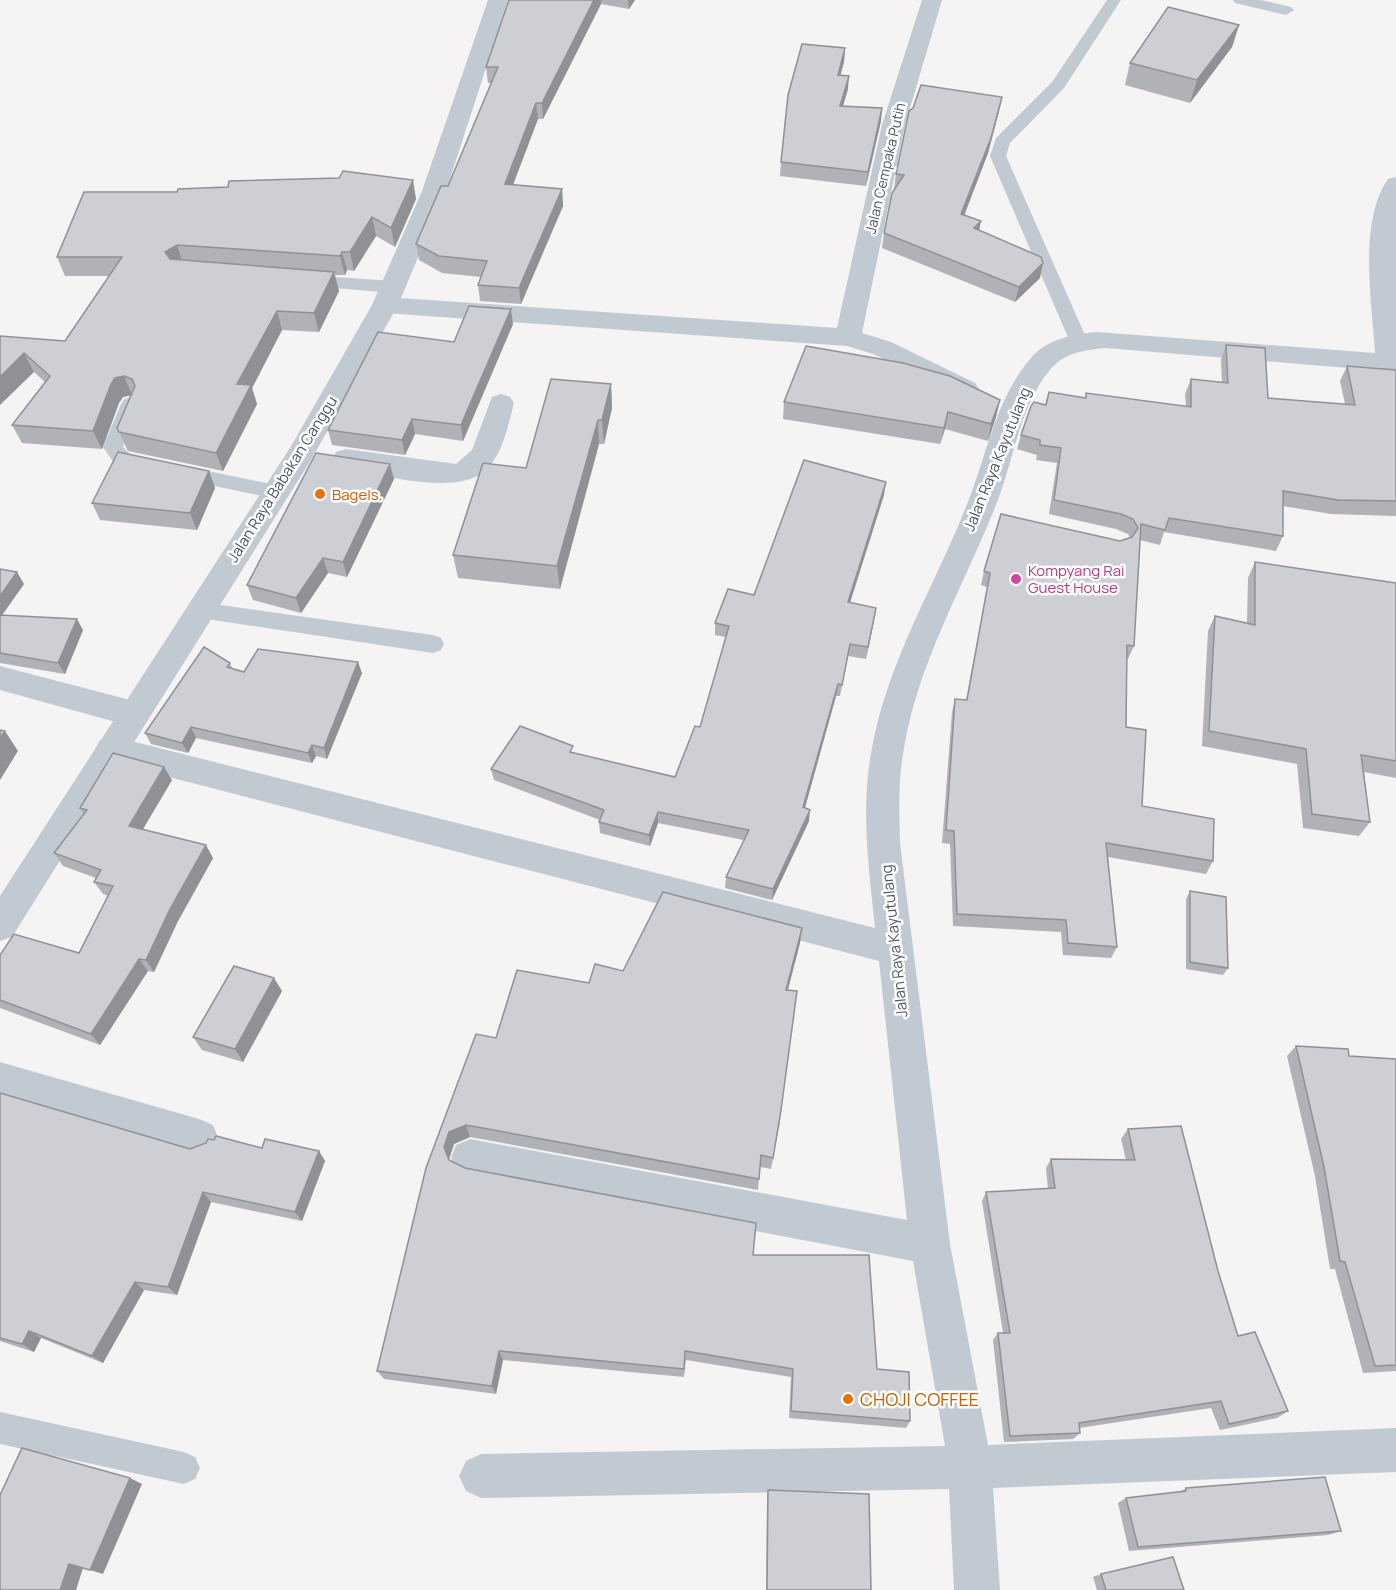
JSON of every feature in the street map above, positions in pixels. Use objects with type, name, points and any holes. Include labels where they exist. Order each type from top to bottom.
[{"type":"street","name":"Jalan Raya Babakan Canggu","points":[[0,926],[301,453],[389,296],[434,191],[498,0]]},
{"type":"street","name":"Jalan Cempaka Putih","points":[[848,338],[897,109],[917,38],[932,0]]},
{"type":"street","points":[[1392,363],[1383,228],[1392,191],[1396,184]]},
{"type":"street","points":[[389,296],[848,338],[882,348],[999,405]]},
{"type":"street","name":"Jalan Raya Kayutulang","points":[[977,1590],[970,1467],[930,1244],[895,948],[883,843],[884,783],[897,709],[914,658],[990,514],[999,405],[1028,382],[1041,363],[1056,350],[1079,342],[1106,340],[1392,363]]},
{"type":"street","points":[[301,453],[450,475],[463,474],[472,471],[482,460],[501,403]]},
{"type":"street","points":[[0,678],[134,714]]},
{"type":"street","points":[[111,749],[895,948]]},
{"type":"street","points":[[0,1080],[199,1138]]},
{"type":"street","points":[[470,1158],[930,1244]]},
{"type":"street","points":[[481,1476],[970,1467],[1396,1450]]},
{"type":"lane","points":[[1079,342],[998,156],[1002,142],[1058,85],[1114,0]]},
{"type":"lane","points":[[1240,0],[1286,10]]},
{"type":"lane","points":[[286,279],[389,296]]},
{"type":"lane","points":[[131,404],[113,447],[119,459],[276,492]]},
{"type":"lane","points":[[200,610],[433,644]]},
{"type":"lane","points":[[0,1428],[184,1468]]},
{"type":"building","points":[[509,0],[594,0],[542,103],[536,103],[505,184],[562,189],[519,288],[478,285],[487,261],[439,256],[416,244],[441,186],[448,186],[498,67],[486,67]]},
{"type":"building","points":[[1168,7],[1239,25],[1197,80],[1130,63]]},
{"type":"building","points":[[802,44],[845,48],[838,75],[849,76],[840,106],[882,108],[868,172],[781,162],[788,95]]},
{"type":"building","points":[[921,85],[1002,97],[991,138],[961,214],[981,221],[974,228],[1041,257],[1043,263],[1019,287],[884,233],[892,193],[904,175],[896,174],[909,111],[913,108]]},
{"type":"building","points":[[343,171],[413,180],[391,228],[372,217],[350,252],[342,252],[340,256],[177,245],[165,252],[170,259],[334,272],[314,313],[277,311],[237,384],[251,385],[216,453],[119,432],[117,428],[135,386],[132,379],[124,376],[115,378],[111,384],[93,431],[12,425],[50,376],[24,353],[0,377],[0,336],[65,341],[122,257],[57,257],[84,192],[177,192],[178,189],[228,187],[229,181],[339,178]]},
{"type":"building","points":[[469,306],[511,309],[461,425],[412,419],[402,440],[328,430],[378,332],[454,342]]},
{"type":"building","points":[[1226,345],[1265,348],[1268,398],[1355,405],[1347,366],[1396,370],[1396,501],[1338,500],[1283,491],[1283,536],[1169,518],[1165,530],[1141,524],[1134,646],[1127,645],[1126,727],[1146,730],[1142,806],[1214,819],[1213,861],[1106,843],[1117,947],[1068,943],[1066,920],[957,914],[954,831],[946,830],[955,699],[967,700],[990,573],[984,571],[1001,514],[1120,541],[1132,537],[1138,528],[1133,519],[1121,514],[1054,500],[1061,448],[1040,445],[1040,440],[1021,435],[1031,406],[1034,402],[1046,405],[1049,392],[1086,398],[1086,393],[1191,407],[1191,379],[1228,383]]},
{"type":"building","points":[[806,346],[903,363],[950,376],[1000,400],[991,424],[948,412],[944,428],[784,402]]},
{"type":"building","points":[[551,379],[611,384],[602,420],[598,420],[557,566],[453,555],[483,463],[526,468]]},
{"type":"building","points":[[118,452],[209,471],[190,513],[92,503]]},
{"type":"building","points":[[316,453],[390,464],[343,562],[323,558],[296,598],[247,585]]},
{"type":"building","points":[[804,460],[886,482],[848,602],[876,608],[868,647],[850,644],[842,685],[838,684],[803,807],[810,810],[773,889],[726,877],[749,830],[658,812],[649,835],[599,822],[604,810],[491,769],[520,726],[573,746],[570,752],[675,777],[695,726],[700,727],[729,626],[715,623],[728,589],[754,595]]},
{"type":"building","points":[[1255,562],[1396,583],[1396,761],[1361,755],[1370,822],[1312,814],[1306,749],[1209,731],[1215,616],[1255,625]]},
{"type":"building","points":[[0,569],[17,572],[0,596]]},
{"type":"building","points":[[0,615],[77,619],[58,663],[0,653]]},
{"type":"building","points":[[204,647],[230,663],[227,667],[244,672],[258,649],[358,662],[324,748],[312,745],[308,753],[191,727],[182,743],[145,733]]},
{"type":"building","points":[[113,753],[164,767],[129,826],[206,845],[170,909],[146,960],[139,959],[91,1034],[0,1000],[0,955],[14,934],[79,953],[113,886],[94,882],[101,870],[54,853],[87,810],[80,808]]},
{"type":"building","points":[[1190,891],[1226,897],[1228,968],[1190,962]]},
{"type":"building","points":[[663,892],[802,928],[786,990],[797,991],[773,1158],[761,1155],[759,1179],[466,1125],[449,1132],[444,1147],[449,1160],[465,1168],[756,1223],[753,1255],[869,1255],[877,1369],[909,1372],[910,1421],[791,1411],[793,1369],[685,1351],[684,1369],[499,1351],[492,1386],[377,1371],[426,1168],[476,1034],[496,1038],[517,970],[589,983],[595,964],[623,971]]},
{"type":"building","points":[[234,966],[274,978],[235,1049],[193,1037]]},
{"type":"building","points":[[1296,1046],[1348,1049],[1349,1056],[1396,1059],[1396,1365],[1375,1366],[1345,1262],[1340,1261],[1324,1167]]},
{"type":"building","points":[[0,1093],[190,1149],[206,1143],[208,1139],[214,1140],[216,1136],[262,1148],[265,1139],[319,1151],[295,1212],[203,1192],[168,1287],[135,1282],[92,1356],[29,1331],[22,1344],[0,1338]]},
{"type":"building","points":[[1181,1126],[1218,1271],[1238,1336],[1255,1332],[1288,1411],[1229,1424],[1221,1401],[1079,1423],[1080,1433],[1010,1436],[998,1333],[1010,1333],[986,1192],[1055,1188],[1051,1159],[1135,1160],[1128,1129]]},
{"type":"building","points":[[22,1448],[130,1478],[90,1570],[69,1564],[60,1590],[0,1590],[0,1495]]},
{"type":"building","points":[[1325,1477],[1341,1531],[1138,1547],[1126,1498],[1186,1491],[1186,1488]]},
{"type":"building","points":[[768,1490],[869,1494],[871,1590],[767,1590]]},
{"type":"building","points":[[1173,1557],[1184,1590],[1106,1590],[1101,1574]]},
{"type":"place","name":"Bagels.","points":[[320,494]]},
{"type":"place","name":"Kompyang Rai Guest House","points":[[1016,579]]},
{"type":"place","name":"CHOJI COFFEE","points":[[848,1399]]}]
